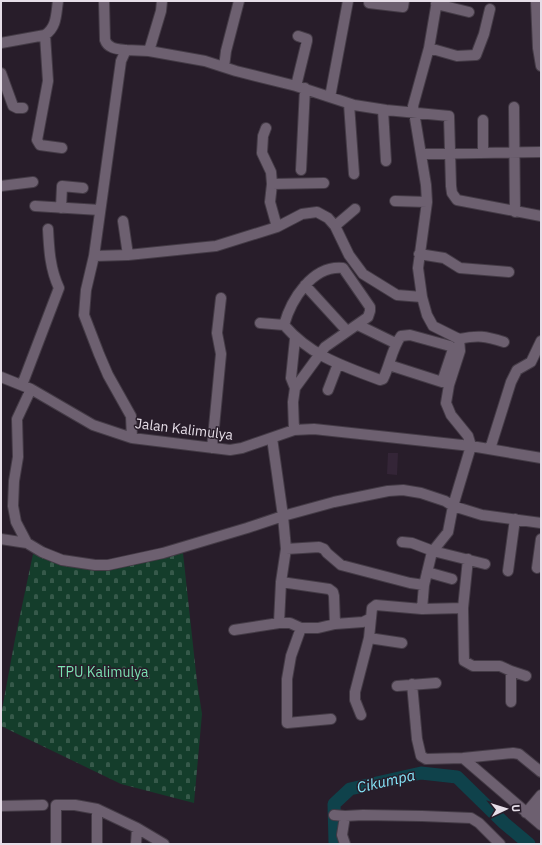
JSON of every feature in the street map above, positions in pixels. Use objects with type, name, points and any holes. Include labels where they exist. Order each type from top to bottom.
[{"type":"street","points":[[1,43],[45,35],[51,31],[54,26],[58,1]]},
{"type":"street","points":[[104,1],[105,40],[106,44],[110,47],[186,57],[301,87],[349,104],[383,110],[449,116],[451,186],[452,193],[457,200],[541,216]]},
{"type":"street","points":[[149,52],[161,11],[162,1]]},
{"type":"street","points":[[224,67],[226,51],[239,1]]},
{"type":"street","points":[[330,97],[348,1]]},
{"type":"street","points":[[369,3],[403,7],[404,1]]},
{"type":"street","points":[[536,1],[539,16],[539,48],[541,66]]},
{"type":"street","points":[[469,12],[437,2],[430,48],[413,106],[426,186],[427,202],[418,268],[422,297],[427,315],[433,326],[459,339],[484,336],[504,342]]},
{"type":"street","points":[[430,48],[457,56],[476,55],[484,34],[490,9]]},
{"type":"street","points":[[45,35],[48,81],[40,120],[38,142],[40,145],[62,148]]},
{"type":"street","points":[[298,36],[307,39],[301,87],[301,170]]},
{"type":"street","points":[[126,50],[121,61],[94,256],[86,290],[84,315],[108,375],[131,416],[132,438]]},
{"type":"street","points":[[1,73],[13,106],[23,108]]},
{"type":"street","points":[[349,104],[354,174]]},
{"type":"street","points":[[514,107],[515,212]]},
{"type":"street","points":[[383,110],[386,161]]},
{"type":"street","points":[[483,120],[483,153]]},
{"type":"street","points":[[266,128],[263,136],[262,153],[271,172],[272,184],[270,202],[277,227]]},
{"type":"street","points":[[420,154],[541,152]]},
{"type":"street","points":[[1,186],[33,182]]},
{"type":"street","points":[[272,184],[324,183]]},
{"type":"street","points":[[61,208],[62,186],[83,188]]},
{"type":"street","points":[[395,201],[427,202]]},
{"type":"street","points":[[35,206],[100,210]]},
{"type":"street","points":[[335,226],[355,209]]},
{"type":"street","points":[[94,256],[128,255],[216,246],[277,227],[302,214],[317,212],[328,218],[335,226],[349,255],[364,274],[398,295],[422,297]]},
{"type":"street","points":[[122,221],[128,255]]},
{"type":"street","points":[[27,543],[16,522],[13,506],[14,482],[18,457],[17,419],[59,288],[54,278],[51,266],[48,229]]},
{"type":"street","points":[[419,254],[444,258],[460,268],[509,272]]},
{"type":"street","points":[[284,325],[287,313],[310,279],[334,267],[343,268],[370,307],[368,317],[325,347],[295,388],[293,402],[294,430]]},
{"type":"street","points":[[305,285],[347,331]]},
{"type":"street","points":[[212,448],[221,354],[217,333],[220,298]]},
{"type":"street","points":[[260,323],[284,325],[295,338],[319,355],[380,380],[383,379],[389,365],[395,343],[401,336],[410,335],[450,346],[454,352],[442,382],[389,365]]},
{"type":"street","points":[[358,325],[395,343]]},
{"type":"street","points":[[295,338],[291,378],[295,388]]},
{"type":"street","points":[[422,609],[424,585],[433,551],[448,532],[453,506],[471,446],[468,436],[451,415],[446,404],[449,385],[460,351],[459,339]]},
{"type":"street","points":[[490,449],[514,376],[517,370],[531,362],[541,341]]},
{"type":"street","points":[[328,390],[338,364]]},
{"type":"street","name":"Jalan Kalimulya","points":[[1,377],[27,387],[93,425],[132,438],[230,450],[242,448],[294,430],[314,429],[471,446],[541,458]]},
{"type":"street","points":[[272,438],[286,549],[281,582],[279,624]]},
{"type":"street","points":[[1,539],[27,543],[42,552],[62,560],[95,566],[108,565],[162,554],[283,516],[334,502],[388,491],[403,490],[421,493],[445,501],[453,506],[482,515],[541,523]]},
{"type":"street","points":[[508,571],[514,519]]},
{"type":"street","points":[[537,568],[541,539]]},
{"type":"street","points":[[402,542],[412,543],[433,551],[485,564]]},
{"type":"street","points":[[286,549],[319,547],[324,549],[341,565],[410,583],[424,585]]},
{"type":"street","points":[[468,559],[463,608],[464,661],[473,666],[500,666],[526,676]]},
{"type":"street","points":[[427,572],[452,579]]},
{"type":"street","points":[[281,582],[329,589],[333,592],[335,624]]},
{"type":"street","points":[[361,715],[355,700],[355,692],[369,638],[372,608],[376,605],[422,609],[463,608]]},
{"type":"street","points":[[234,630],[290,623],[301,628],[318,628],[335,624],[362,622],[371,618]]},
{"type":"street","points":[[301,628],[291,656],[287,679],[287,723],[331,719]]},
{"type":"street","points":[[369,638],[402,643]]},
{"type":"street","points":[[511,671],[511,702]]},
{"type":"street","points":[[396,686],[436,683]]},
{"type":"street","points":[[412,684],[417,739],[421,756],[426,759],[464,758],[516,753],[541,772]]},
{"type":"street","points":[[464,758],[541,825]]},
{"type":"street","points":[[530,816],[541,795]]},
{"type":"street","points":[[1,806],[43,805]]},
{"type":"street","points":[[56,844],[56,805],[75,805],[97,809],[137,828],[164,844]]},
{"type":"street","points":[[530,816],[541,808]]},
{"type":"street","points":[[97,809],[97,844]]},
{"type":"street","points":[[345,844],[342,835],[340,815],[471,818],[479,823],[500,844]]},
{"type":"street","points":[[136,844],[137,828]]},
{"type":"shaded area","points":[[388,453],[398,453],[397,475],[387,474]]},
{"type":"green space","name":"TPU Kalimulya","points":[[183,553],[197,682],[202,714],[194,803],[121,784],[1,726],[1,715],[15,639],[33,554],[83,567],[119,567]]},
{"type":"waterway","name":"Cikumpa","points":[[336,844],[334,804],[350,789],[421,773],[457,777],[504,823],[529,844]]}]
